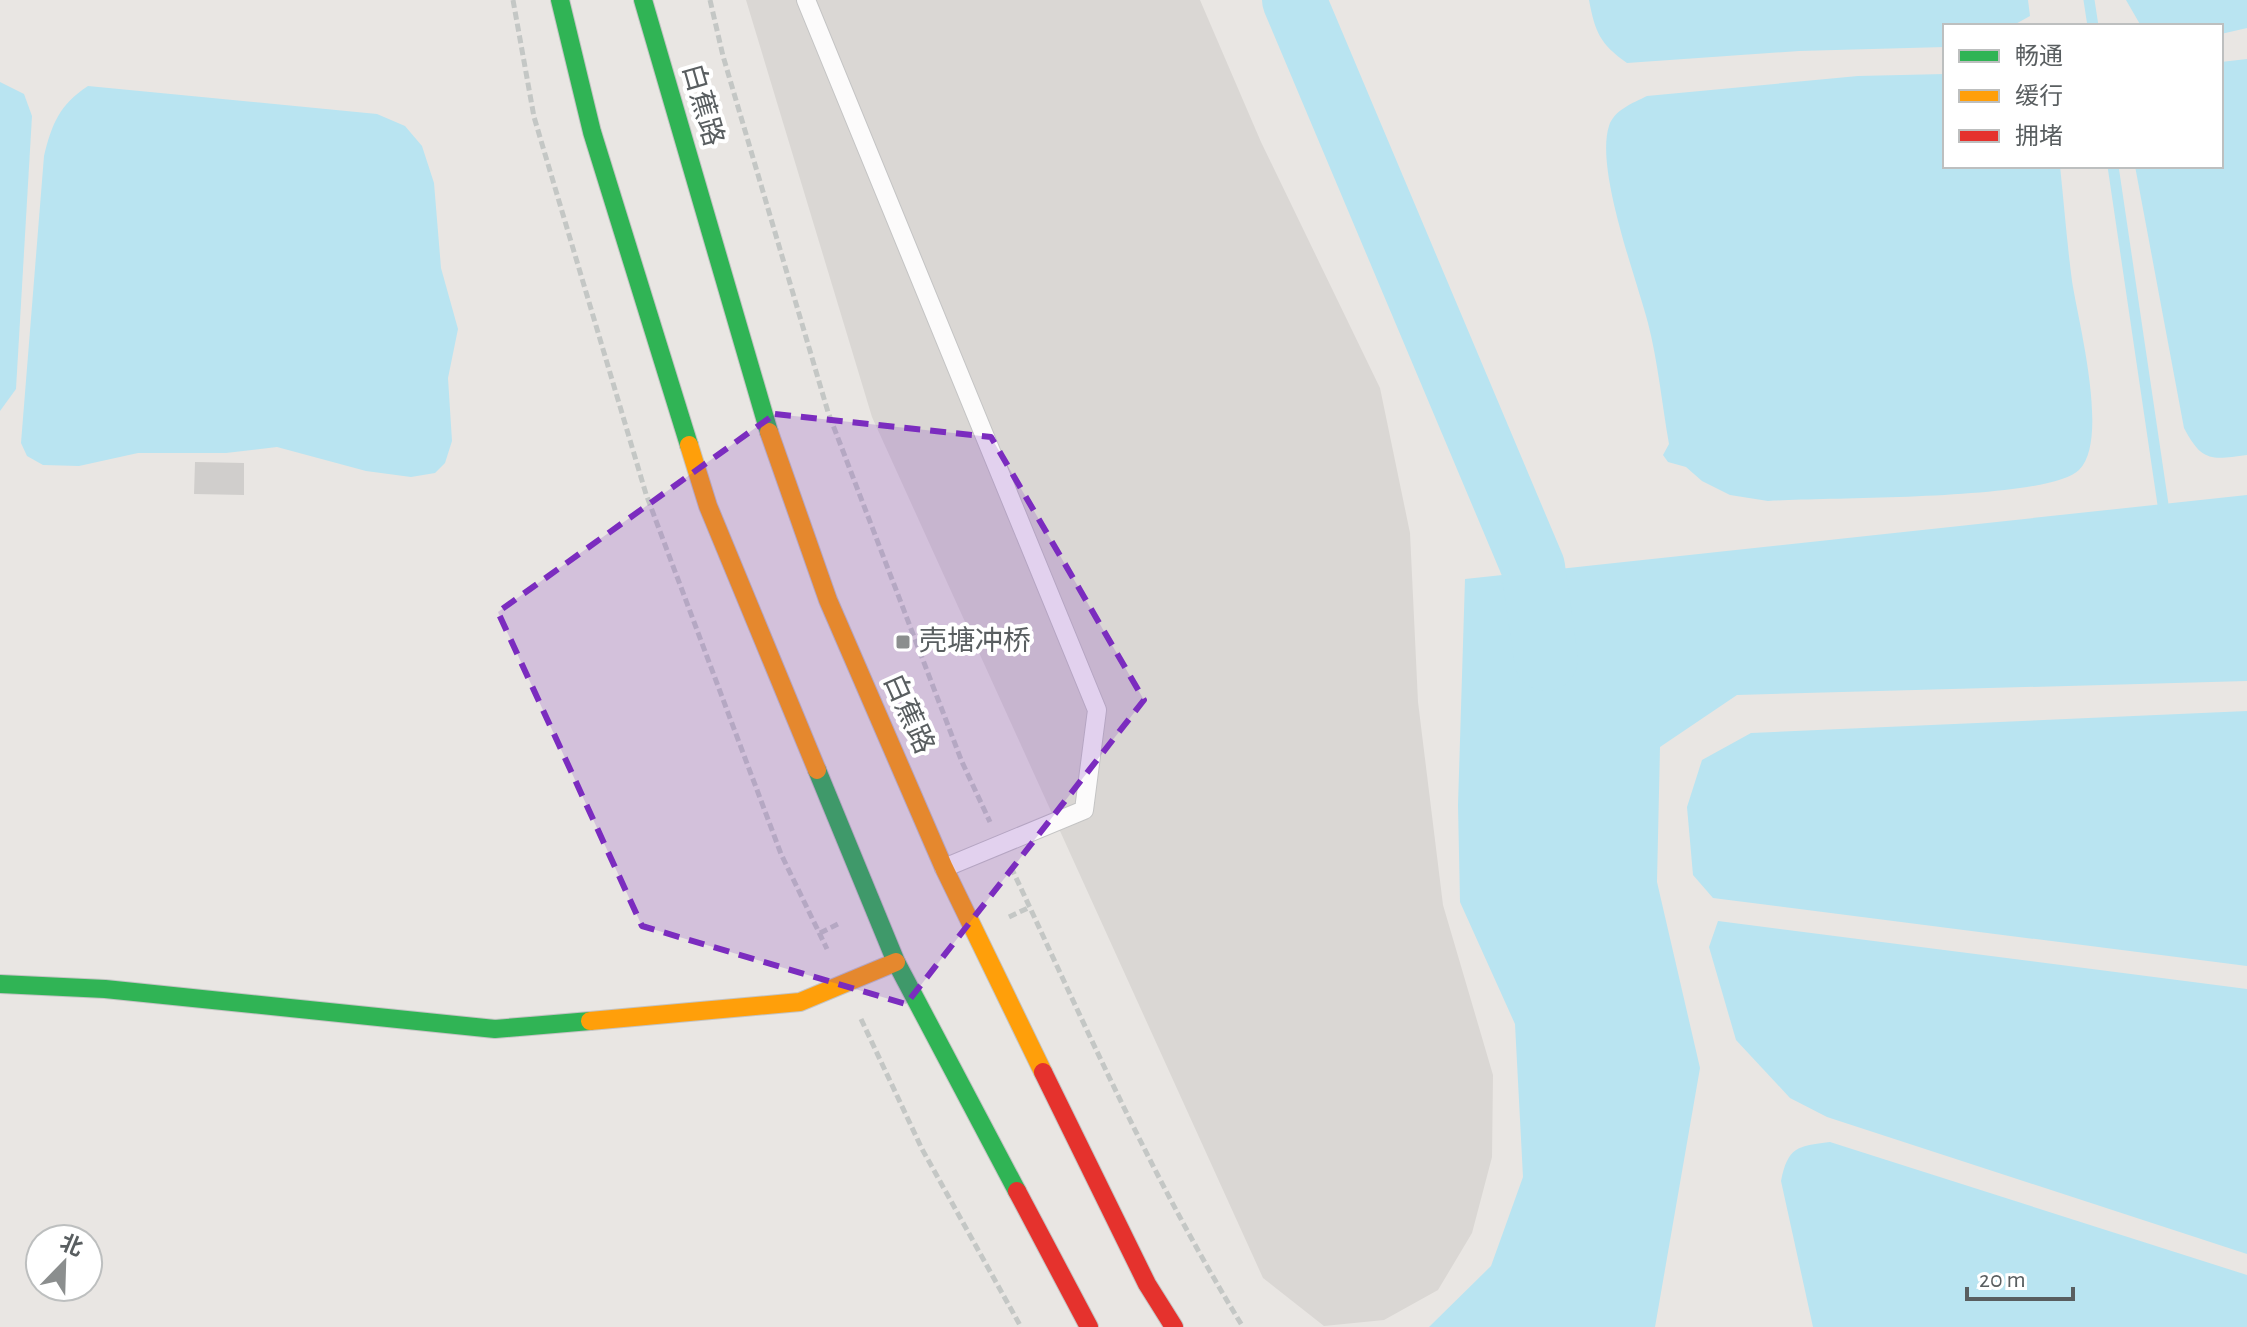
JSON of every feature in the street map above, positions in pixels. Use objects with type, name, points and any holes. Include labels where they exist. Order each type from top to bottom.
[{"type":"main road","points":[[560,0],[592,132],[708,506],[896,962],[1088,1324]]},
{"type":"main road","name":"白蕉路","points":[[643,0],[769,435],[828,600],[944,868],[1147,1284],[1174,1327]]},
{"type":"main road","points":[[0,984],[105,989],[495,1029],[800,1002],[896,962]]},
{"type":"lane","points":[[806,0],[1097,710],[1084,810],[944,868]]},
{"type":"path","points":[[710,0],[723,56],[828,412],[962,762],[993,828]]},
{"type":"path","points":[[1005,854],[1121,1102],[1199,1256],[1243,1327]]},
{"type":"highlighted area","points":[[775,414],[991,437],[1144,700],[906,1004],[642,926],[498,612]]},
{"type":"shaded area","points":[[746,0],[1200,0],[1261,142],[1380,388],[1410,533],[1418,702],[1443,905],[1493,1075],[1492,1157],[1472,1233],[1438,1290],[1384,1320],[1324,1326],[1263,1278],[872,417]]},
{"type":"water","points":[[1589,0],[2028,0],[2030,16],[2016,24],[1943,24],[1943,47],[1799,51],[1627,63],[1600,36]]},
{"type":"water","points":[[2126,0],[2247,0],[2247,28],[2223,34],[2223,24],[2140,24]]},
{"type":"water","points":[[2247,59],[2247,455],[2216,458],[2202,453],[2184,428],[2135,168],[2223,168],[2223,62]]},
{"type":"water","points":[[1943,74],[1943,168],[2060,168],[2072,281],[2092,408],[2088,455],[2079,470],[2059,480],[1982,492],[1768,501],[1730,495],[1702,481],[1686,467],[1668,462],[1663,455],[1669,444],[1657,368],[1612,195],[1606,145],[1611,120],[1647,96],[1858,76]]},
{"type":"water","points":[[0,82],[24,94],[32,116],[16,389],[0,411]]},
{"type":"water","points":[[88,86],[377,114],[405,126],[422,146],[434,183],[441,268],[458,329],[448,378],[452,441],[445,463],[435,473],[411,477],[366,471],[277,447],[226,453],[138,453],[79,466],[43,465],[27,456],[21,443],[44,156],[50,134],[63,108]]},
{"type":"water","points":[[2247,495],[2247,681],[1737,695],[1660,747],[1657,882],[1700,1068],[1655,1327],[1429,1327],[1491,1266],[1523,1177],[1515,1024],[1460,902],[1458,805],[1465,579]]},
{"type":"water","points":[[2247,711],[2247,966],[1713,898],[1693,875],[1687,807],[1702,760],[1751,733]]},
{"type":"water","points":[[1718,921],[2247,989],[2247,1254],[1827,1117],[1790,1098],[1736,1040],[1709,947]]},
{"type":"water","points":[[1830,1142],[2247,1275],[2247,1327],[1813,1327],[1781,1181],[1787,1161],[1796,1150]]},
{"type":"building","points":[[195,462],[244,463],[244,495],[194,494]]},
{"type":"waterway","points":[[1294,0],[1533,567],[1546,659]]},
{"type":"waterway","points":[[2089,0],[2093,24]]},
{"type":"waterway","points":[[2113,168],[2165,518]]},
{"type":"traffic: fast","points":[[560,0],[592,132],[689,445]]},
{"type":"traffic: fast","points":[[643,0],[769,432]]},
{"type":"traffic: fast","points":[[817,770],[896,962],[1017,1191]]},
{"type":"traffic: fast","points":[[0,984],[105,989],[495,1029],[590,1021]]},
{"type":"traffic: slow","points":[[769,432],[828,600],[944,868],[1043,1072]]},
{"type":"traffic: slow","points":[[689,445],[708,506],[817,770]]},
{"type":"traffic: slow","points":[[590,1021],[800,1002],[896,962]]},
{"type":"traffic: jam","points":[[1043,1072],[1147,1284],[1174,1327]]},
{"type":"traffic: jam","points":[[1017,1191],[1089,1327]]},
{"type":"place","name":"壳塘冲桥","points":[[903,642]]}]
